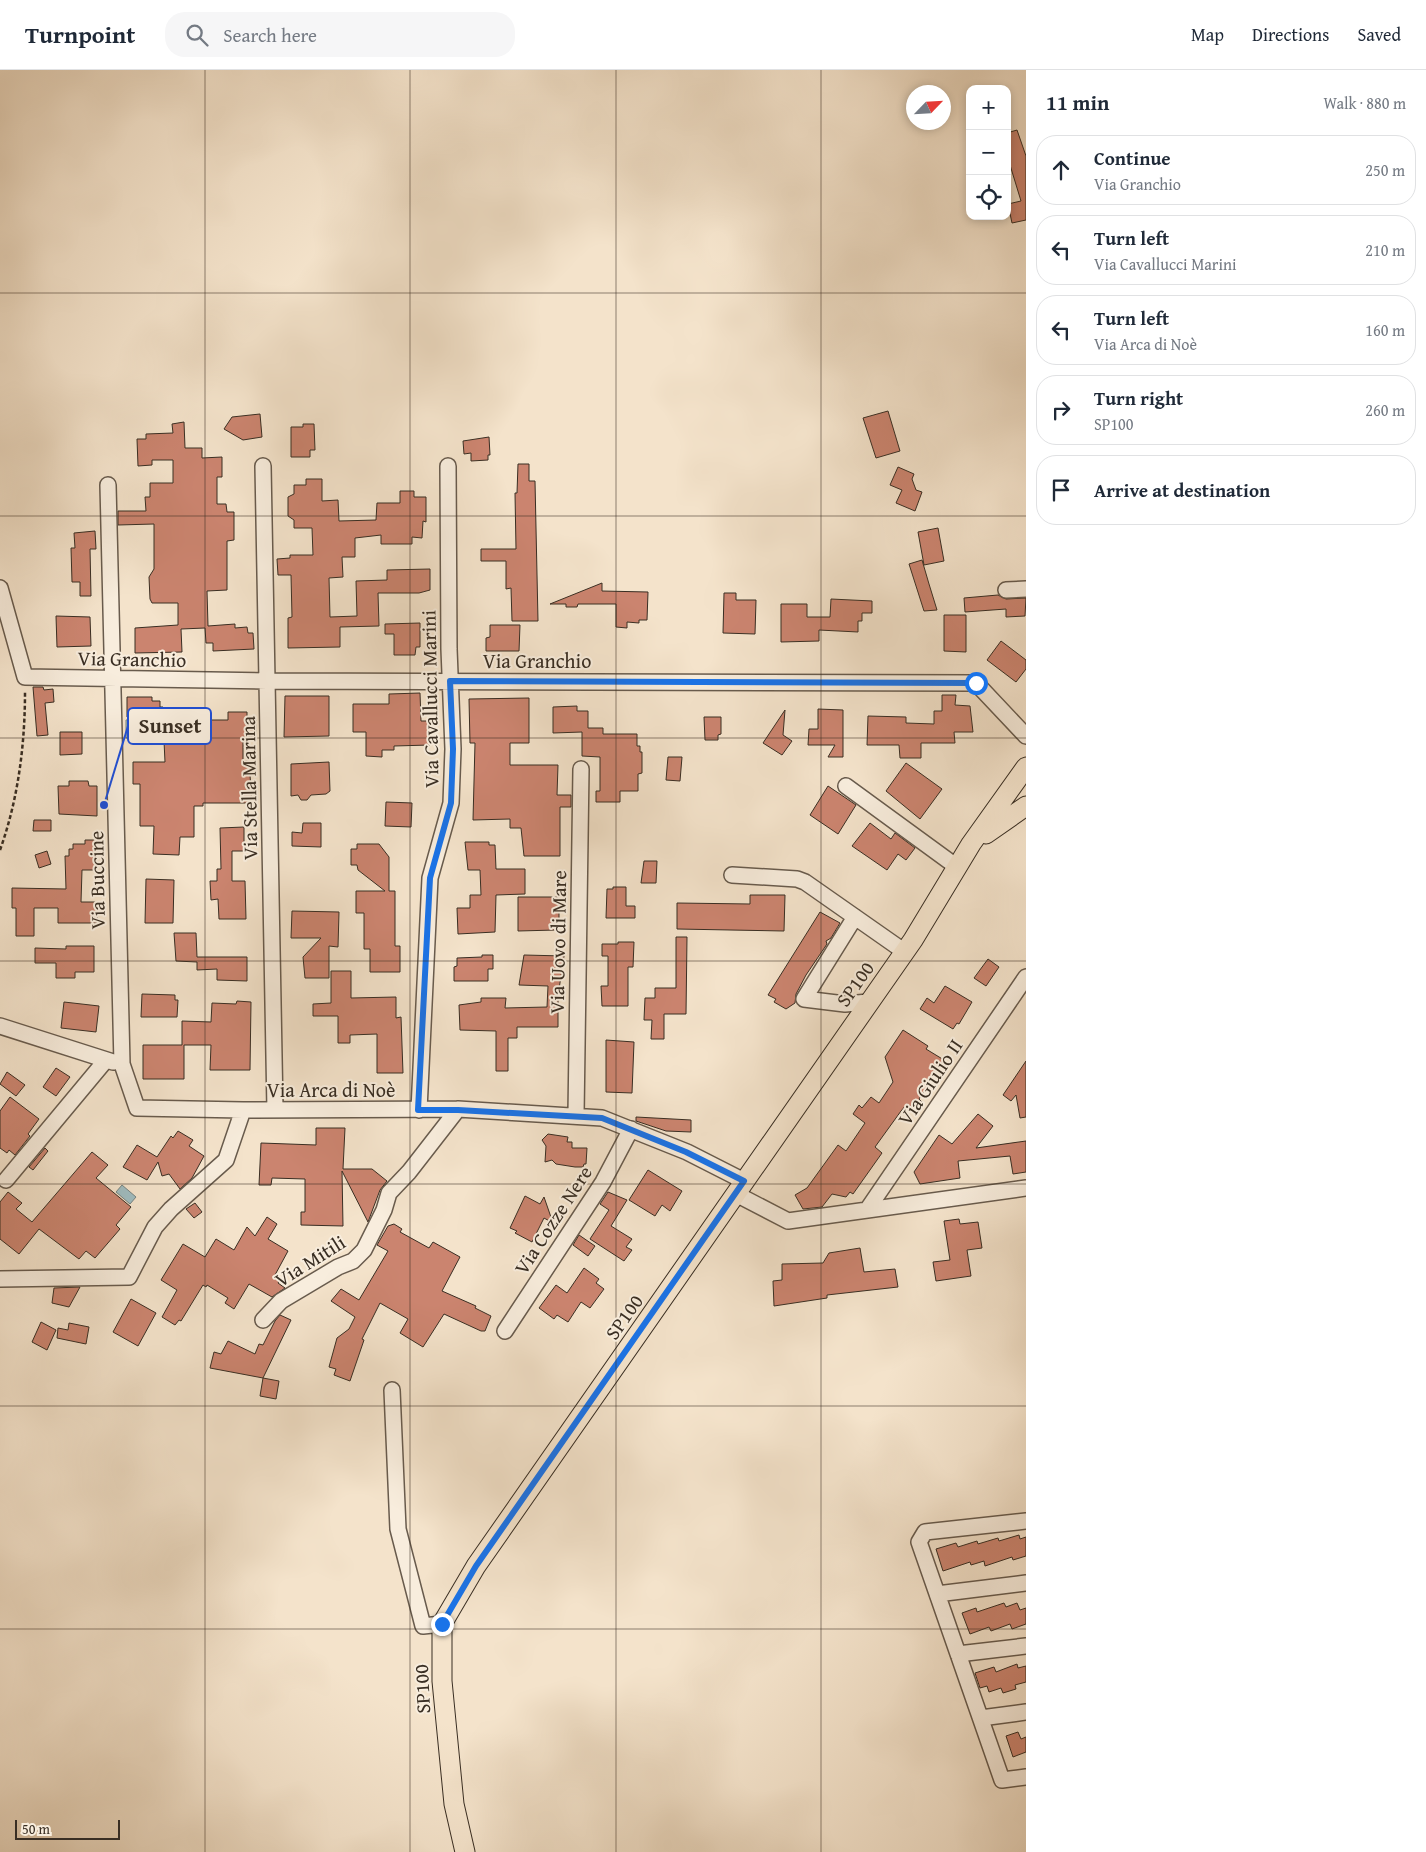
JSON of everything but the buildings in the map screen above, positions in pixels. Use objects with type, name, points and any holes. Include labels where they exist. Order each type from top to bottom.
[{"type":"main road","name":"SP100","points":[[465,1852],[453,1794],[442,1681],[442,1624],[476,1566],[905,952],[971,844],[1026,767]]},
{"type":"main road","points":[[971,844],[1026,806]]},
{"type":"street","name":"Via Stella Marina","points":[[264,466],[275,1110]]},
{"type":"street","name":"Via Cavallucci Marini","points":[[418,1110],[430,878],[451,803],[453,749],[450,681],[448,466]]},
{"type":"street","name":"Via Buccine","points":[[108,484],[122,1064]]},
{"type":"street","points":[[0,588],[25,677]]},
{"type":"street","points":[[1006,590],[1026,589]]},
{"type":"street","name":"Via Granchio","points":[[25,677],[113,680],[267,681],[976,683],[1026,736]]},
{"type":"street","name":"Via Uovo di Mare","points":[[576,1115],[580,769]]},
{"type":"street","points":[[846,786],[957,867]]},
{"type":"street","points":[[732,875],[797,879],[805,882],[905,952]]},
{"type":"street","points":[[855,917],[804,999],[845,1004],[869,1002]]},
{"type":"street","name":"Via Giulio II","points":[[867,1210],[1026,977]]},
{"type":"street","points":[[0,1026],[122,1064]]},
{"type":"street","points":[[6,1180],[106,1060]]},
{"type":"street","name":"Via Arca di Noè","points":[[122,1064],[137,1108],[458,1110],[576,1115],[602,1118],[686,1152],[740,1188]]},
{"type":"street","points":[[0,1279],[128,1277],[155,1227],[171,1209],[226,1160],[243,1110]]},
{"type":"street","name":"Via Mitili","points":[[263,1320],[282,1301],[338,1267],[353,1261],[364,1250],[384,1210],[389,1193],[458,1110]]},
{"type":"street","name":"Via Cozze Nere","points":[[505,1331],[603,1182],[631,1129]]},
{"type":"street","points":[[740,1188],[788,1221],[1026,1188]]},
{"type":"street","points":[[392,1390],[398,1529],[423,1626],[442,1624]]},
{"type":"street","points":[[1026,1521],[925,1532],[919,1542],[1002,1780],[1026,1777]]},
{"type":"street","points":[[937,1594],[1026,1584]]},
{"type":"street","points":[[958,1654],[1026,1646]]},
{"type":"street","points":[[981,1718],[1026,1712]]},
{"type":"path","points":[[0,850],[6,834],[25,741],[25,677]]},
{"type":"water","points":[[135,719],[135,738],[126,738],[126,720]]},
{"type":"water","points":[[122,1185],[136,1197],[130,1204],[116,1192]]},
{"type":"place","name":"Sunset","points":[[104,805]]},
{"type":"route","points":[[442,1624],[476,1566],[744,1181],[686,1152],[602,1118],[576,1115],[418,1110],[430,878],[451,803],[453,749],[450,681],[976,683]]}]
